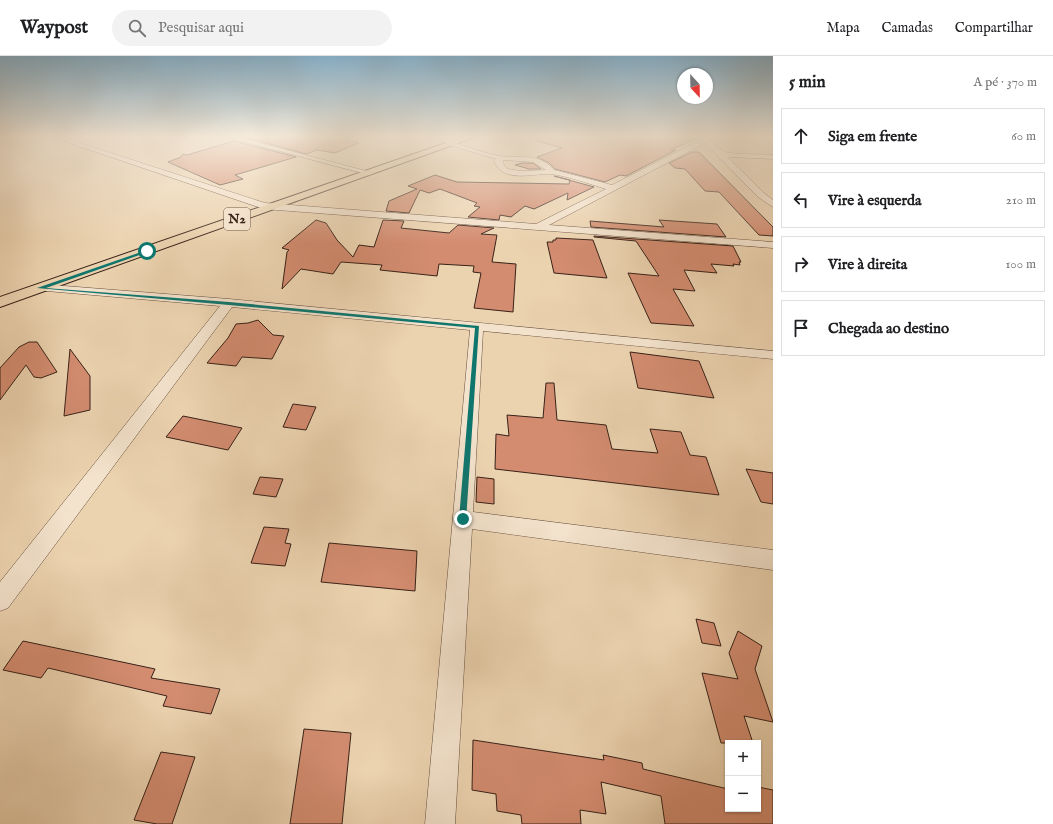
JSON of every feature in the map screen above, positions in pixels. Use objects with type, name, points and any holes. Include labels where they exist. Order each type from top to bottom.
[{"type":"main road","name":"N2","points":[[0,302],[373,172]]},
{"type":"street","points":[[160,172],[247,201],[273,207],[773,245]]},
{"type":"street","points":[[365,172],[370,173]]},
{"type":"street","points":[[513,172],[528,174],[551,172],[613,188]]},
{"type":"street","points":[[538,227],[644,172]]},
{"type":"street","points":[[739,172],[760,195],[773,204]]},
{"type":"street","points":[[40,288],[229,303],[773,355]]},
{"type":"street","points":[[0,600],[229,303]]},
{"type":"street","points":[[440,824],[477,327]]},
{"type":"street","points":[[463,519],[773,560]]},
{"type":"building","points":[[190,172],[246,172],[235,175],[243,179],[220,185]]},
{"type":"building","points":[[566,172],[634,172],[626,176],[620,175],[605,182]]},
{"type":"building","points":[[688,172],[719,172],[773,227],[773,236],[759,235],[719,192],[705,191]]},
{"type":"building","points":[[435,175],[457,182],[569,184],[570,180],[594,187],[567,200],[568,193],[534,209],[525,206],[511,217],[500,215],[499,220],[468,217],[480,207],[474,206],[477,203],[440,189],[429,193],[420,190],[409,213],[386,211],[389,201],[417,189],[408,186]]},
{"type":"building","points":[[316,220],[326,223],[337,240],[353,257],[359,245],[374,247],[383,220],[404,221],[401,228],[449,233],[458,225],[494,228],[481,234],[497,235],[492,262],[516,264],[513,312],[474,308],[481,273],[473,272],[474,266],[439,264],[437,276],[380,270],[382,265],[341,262],[333,274],[301,269],[282,289],[287,252],[289,250],[282,248]]},
{"type":"building","points":[[659,220],[717,224],[726,237],[591,227],[590,221],[664,227]]},
{"type":"building","points":[[594,236],[733,246],[741,262],[739,262],[740,265],[733,264],[734,266],[711,264],[717,273],[684,270],[695,291],[673,289],[694,326],[651,323],[628,273],[659,276],[636,241]]},
{"type":"building","points":[[556,238],[593,240],[607,278],[554,273],[547,242],[553,242]]},
{"type":"building","points":[[258,320],[273,335],[284,336],[272,359],[242,357],[236,366],[207,363],[228,338],[236,324]]},
{"type":"building","points":[[29,342],[37,342],[57,372],[41,378],[34,377],[26,365],[0,400],[0,368],[19,347]]},
{"type":"building","points":[[70,349],[90,376],[90,410],[64,416]]},
{"type":"building","points":[[630,352],[699,361],[714,398],[638,388]]},
{"type":"building","points":[[546,383],[554,383],[557,420],[606,425],[612,449],[658,453],[650,429],[681,432],[690,455],[706,457],[719,495],[495,469],[496,434],[509,436],[507,415],[543,418]]},
{"type":"building","points":[[293,404],[316,407],[306,430],[283,427]]},
{"type":"building","points":[[183,416],[242,428],[228,450],[166,437]]},
{"type":"building","points":[[746,469],[773,473],[773,504],[761,502]]},
{"type":"building","points":[[260,477],[283,479],[276,497],[253,494]]},
{"type":"building","points":[[477,477],[494,479],[494,504],[476,502]]},
{"type":"building","points":[[264,527],[289,529],[285,543],[291,544],[285,566],[251,563]]},
{"type":"building","points":[[329,543],[417,551],[415,591],[321,582]]},
{"type":"building","points":[[696,619],[714,623],[721,646],[702,643]]},
{"type":"building","points":[[738,631],[762,646],[755,669],[773,722],[744,716],[752,740],[725,740],[725,743],[721,743],[702,673],[738,679],[729,653]]},
{"type":"building","points":[[23,641],[155,669],[151,678],[220,689],[211,714],[163,706],[167,696],[48,668],[41,678],[3,670]]},
{"type":"building","points":[[304,729],[351,733],[342,824],[290,824]]},
{"type":"building","points":[[473,740],[604,760],[603,755],[642,763],[643,769],[725,788],[725,812],[761,812],[761,788],[773,790],[773,824],[665,824],[661,796],[601,782],[606,814],[580,810],[581,824],[522,824],[521,815],[497,811],[496,794],[472,790]]},
{"type":"building","points":[[161,752],[195,757],[172,824],[157,824],[134,820]]},
{"type":"route","points":[[147,251],[40,288],[229,303],[477,327],[463,519]]}]
